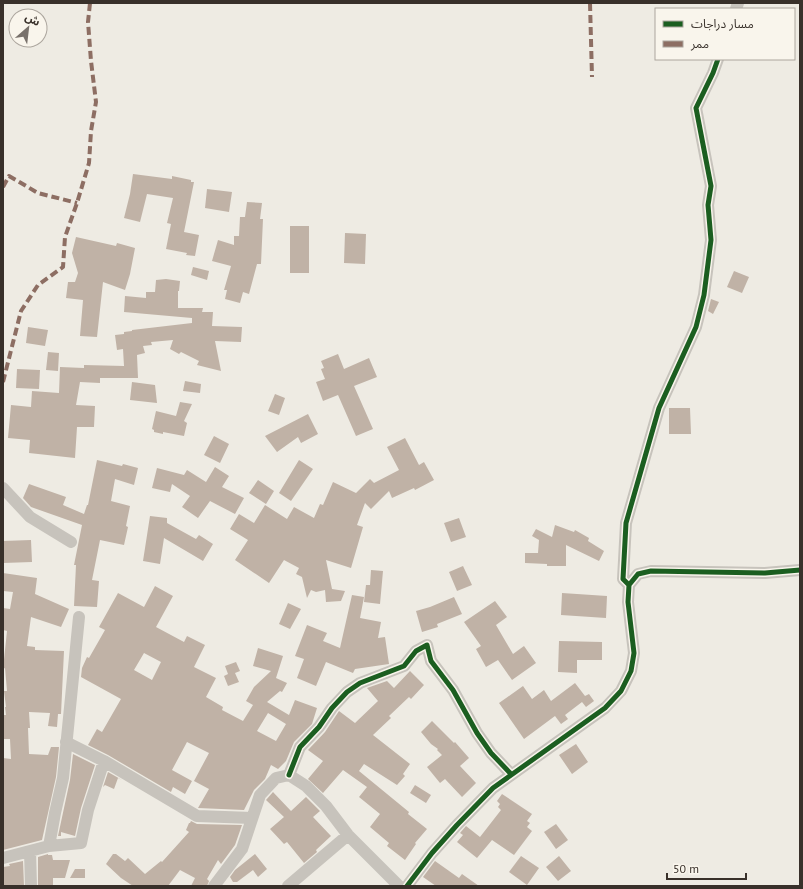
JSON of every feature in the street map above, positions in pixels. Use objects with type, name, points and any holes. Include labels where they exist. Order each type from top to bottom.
[{"type":"street","points":[[629,585],[623,579],[626,523],[659,408],[696,328],[704,295],[711,240],[708,205],[711,186],[696,108],[718,60]]},
{"type":"street","points":[[3,488],[30,517],[71,542]]},
{"type":"street","points":[[407,886],[432,853],[492,788],[605,708],[621,691],[631,672],[634,653],[628,602],[629,585],[638,574],[651,571],[764,573],[800,570]]},
{"type":"street","points":[[49,846],[63,778],[79,617]]},
{"type":"street","points":[[289,775],[300,747],[319,727],[332,708],[347,692],[360,683],[404,666],[416,651],[427,645],[432,661],[453,690],[477,733],[491,753],[511,774]]},
{"type":"street","points":[[66,742],[104,761],[197,816],[252,818]]},
{"type":"street","points":[[3,858],[49,846],[82,843],[88,810],[104,761]]},
{"type":"street","points":[[214,886],[242,850],[260,795],[276,778],[289,775],[306,786],[326,806],[348,835],[399,886]]},
{"type":"street","points":[[288,886],[348,835]]},
{"type":"street","points":[[30,852],[31,886]]},
{"type":"building","points":[[133,174],[172,179],[172,176],[194,182],[184,232],[199,235],[195,256],[166,249],[171,224],[167,223],[173,198],[147,194],[140,222],[124,218]]},
{"type":"building","points":[[207,189],[232,192],[229,212],[205,208]]},
{"type":"building","points":[[247,202],[262,203],[260,219],[263,219],[261,264],[257,264],[249,294],[243,292],[240,303],[225,299],[227,290],[224,290],[231,266],[212,261],[218,240],[234,245],[234,236],[239,236],[240,217],[245,217]]},
{"type":"building","points":[[290,226],[309,226],[309,273],[290,273]]},
{"type":"building","points":[[345,233],[366,234],[365,264],[344,263]]},
{"type":"building","points":[[76,237],[116,246],[117,243],[135,248],[125,290],[103,282],[97,337],[80,336],[83,300],[66,298],[68,282],[75,282],[78,273],[72,253]]},
{"type":"building","points":[[193,267],[209,271],[207,280],[191,275]]},
{"type":"building","points":[[734,271],[749,277],[742,293],[727,287]]},
{"type":"building","points":[[166,279],[180,281],[178,291],[178,308],[203,308],[202,312],[213,312],[212,326],[242,327],[241,342],[215,341],[221,371],[197,365],[199,361],[181,352],[179,354],[170,349],[173,340],[151,342],[152,345],[143,346],[145,353],[137,355],[138,378],[100,378],[100,383],[80,382],[76,405],[95,406],[94,427],[77,427],[75,458],[29,453],[30,440],[8,438],[11,405],[31,407],[32,391],[59,393],[60,367],[84,368],[84,365],[124,366],[123,349],[117,350],[115,335],[124,334],[124,332],[132,330],[192,323],[192,318],[124,312],[125,296],[146,298],[146,292],[155,292],[156,280]]},
{"type":"building","points":[[711,299],[719,302],[713,314],[708,311]]},
{"type":"building","points":[[28,327],[48,330],[45,346],[26,343]]},
{"type":"building","points":[[48,352],[59,353],[58,371],[46,370]]},
{"type":"building","points":[[338,354],[344,369],[369,358],[377,377],[354,386],[373,429],[356,436],[338,395],[323,401],[316,382],[325,379],[321,369],[324,368],[321,361]]},
{"type":"building","points":[[17,369],[40,370],[39,389],[16,388]]},
{"type":"building","points":[[185,381],[201,384],[200,393],[183,391]]},
{"type":"building","points":[[132,382],[155,385],[157,403],[130,400]]},
{"type":"building","points":[[275,394],[285,398],[279,415],[268,411]]},
{"type":"building","points":[[180,402],[192,404],[184,421],[187,423],[184,436],[154,432],[152,429],[156,411],[176,416]]},
{"type":"building","points":[[669,408],[690,408],[691,434],[669,434]]},
{"type":"building","points":[[308,414],[318,434],[301,443],[298,437],[277,452],[265,436]]},
{"type":"building","points":[[214,436],[229,444],[220,463],[204,455]]},
{"type":"building","points":[[405,438],[419,465],[424,462],[434,480],[415,490],[414,488],[392,498],[389,491],[371,509],[365,503],[357,525],[363,527],[351,568],[326,560],[332,589],[345,591],[341,601],[326,602],[325,590],[316,592],[311,590],[307,598],[302,577],[296,574],[299,568],[284,560],[269,583],[235,560],[248,540],[230,529],[239,514],[254,523],[265,505],[287,519],[294,507],[314,518],[320,504],[323,505],[333,482],[356,493],[370,479],[374,483],[399,470],[387,447]]},
{"type":"building","points":[[97,460],[138,468],[134,485],[115,479],[111,501],[130,506],[126,526],[128,527],[124,545],[100,540],[92,580],[99,581],[97,607],[74,606],[76,565],[74,565],[82,525],[31,507],[23,498],[29,484],[66,497],[63,505],[84,514],[88,505]]},
{"type":"building","points":[[299,460],[313,469],[291,501],[279,493]]},
{"type":"building","points":[[215,467],[229,476],[222,487],[244,498],[235,514],[210,501],[198,518],[182,507],[190,496],[172,484],[170,492],[152,488],[157,468],[184,475],[187,470],[206,482]]},
{"type":"building","points":[[258,480],[274,491],[266,504],[249,493]]},
{"type":"building","points":[[150,516],[167,518],[167,523],[196,539],[199,535],[213,544],[203,561],[164,538],[160,564],[143,561]]},
{"type":"building","points":[[459,518],[466,537],[451,542],[444,523]]},
{"type":"building","points":[[555,525],[574,532],[575,530],[589,538],[588,541],[604,551],[599,561],[566,545],[566,566],[547,566],[547,564],[525,563],[525,553],[538,553],[539,540],[532,536],[536,529],[552,537]]},
{"type":"building","points":[[31,540],[32,562],[3,563],[3,541]]},
{"type":"building","points":[[463,566],[472,585],[457,591],[449,572]]},
{"type":"building","points":[[371,570],[383,571],[380,604],[364,602],[366,585],[370,585]]},
{"type":"building","points":[[3,573],[37,578],[35,594],[69,609],[61,627],[31,617],[27,646],[35,647],[35,650],[64,651],[61,714],[58,714],[57,727],[48,726],[50,713],[29,712],[29,754],[48,755],[51,747],[59,747],[56,777],[42,840],[3,850],[3,758],[11,759],[10,739],[3,739],[3,715],[6,715],[4,691],[7,691],[5,668],[3,669],[7,631],[3,630],[3,608],[10,609],[13,592],[3,591]]},
{"type":"building","points":[[155,586],[173,596],[156,627],[184,642],[187,636],[205,645],[194,667],[216,678],[206,697],[223,707],[222,710],[243,721],[253,705],[246,701],[254,687],[271,671],[253,666],[258,648],[283,656],[276,678],[287,683],[282,692],[280,691],[267,702],[289,715],[295,700],[317,708],[312,724],[294,742],[286,761],[278,769],[271,765],[265,779],[254,790],[244,810],[198,808],[209,789],[194,781],[209,753],[187,742],[172,770],[192,781],[185,794],[173,787],[171,792],[88,745],[97,729],[102,732],[121,699],[81,677],[82,668],[87,657],[89,658],[105,630],[99,627],[118,593],[144,607]],"holes":[[[144,653],[161,662],[152,680],[134,670]],[[268,713],[286,724],[276,741],[257,731]]]},
{"type":"building","points":[[562,593],[607,596],[606,618],[561,615]]},
{"type":"building","points":[[352,595],[364,597],[360,618],[381,622],[378,638],[385,637],[389,664],[355,669],[353,673],[326,662],[316,686],[297,678],[304,659],[295,656],[307,625],[327,633],[323,641],[340,648]]},
{"type":"building","points":[[454,597],[462,614],[437,624],[438,627],[422,632],[416,611]]},
{"type":"building","points":[[495,601],[507,617],[496,625],[513,654],[524,646],[536,663],[512,680],[498,660],[486,667],[476,649],[481,646],[464,622]]},
{"type":"building","points":[[288,603],[301,609],[290,629],[279,624]]},
{"type":"building","points":[[559,641],[602,642],[602,660],[577,660],[577,673],[558,672]]},
{"type":"building","points":[[236,662],[240,671],[235,673],[239,682],[228,686],[224,676],[228,674],[225,666]]},
{"type":"building","points":[[410,671],[424,685],[411,699],[409,697],[389,716],[391,718],[373,735],[410,764],[403,774],[405,776],[397,785],[364,764],[359,771],[409,812],[408,814],[427,829],[415,843],[416,844],[405,860],[387,846],[389,843],[370,827],[380,814],[359,797],[367,787],[343,770],[323,793],[308,779],[323,761],[308,750],[325,732],[339,711],[355,723],[378,701],[367,688],[387,681],[394,688]]},
{"type":"building","points":[[575,683],[585,696],[589,694],[594,701],[586,707],[582,702],[565,715],[568,719],[561,724],[555,716],[524,739],[499,703],[523,686],[532,699],[544,690],[551,701]]},
{"type":"building","points":[[432,721],[454,743],[455,742],[469,758],[460,766],[476,783],[462,797],[445,779],[440,783],[427,767],[442,755],[421,732]]},
{"type":"building","points":[[576,744],[588,762],[572,774],[559,755]]},
{"type":"building","points":[[73,754],[95,765],[81,808],[75,836],[61,832],[61,836],[58,836],[70,780]]},
{"type":"building","points":[[108,772],[122,780],[118,778],[114,789],[105,785],[103,787]]},
{"type":"building","points":[[415,785],[431,795],[426,803],[410,793]]},
{"type":"building","points":[[273,792],[291,811],[306,797],[320,811],[313,817],[331,836],[316,850],[317,852],[304,863],[287,842],[284,844],[270,829],[284,817],[266,800]]},
{"type":"building","points":[[502,794],[532,814],[527,821],[530,823],[527,827],[532,831],[514,855],[492,840],[477,858],[457,842],[463,835],[460,833],[466,826],[480,837],[501,810],[498,807],[500,804],[497,801]]},
{"type":"building","points":[[191,821],[197,824],[242,825],[235,845],[221,864],[218,860],[207,879],[209,881],[207,886],[191,886],[195,878],[180,870],[168,886],[133,886],[121,878],[106,864],[113,854],[116,854],[125,861],[128,858],[145,874],[161,861],[162,862],[189,832],[186,830]]},
{"type":"building","points":[[556,824],[568,840],[556,849],[544,832]]},
{"type":"building","points":[[48,854],[52,855],[53,860],[70,860],[65,878],[53,878],[53,886],[38,886],[38,857]]},
{"type":"building","points":[[255,854],[267,869],[258,877],[253,870],[237,882],[233,882],[230,877],[235,870]]},
{"type":"building","points":[[521,856],[539,868],[527,885],[509,872]]},
{"type":"building","points":[[559,856],[571,871],[558,881],[546,867]]},
{"type":"building","points":[[23,861],[24,886],[3,886],[3,867]]},
{"type":"building","points":[[435,861],[459,878],[462,874],[479,886],[436,886],[423,877]]},
{"type":"building","points":[[75,869],[85,869],[85,878],[70,878]]},
{"type":"marked path","points":[[3,382],[21,311],[38,285],[63,267],[65,237],[89,163],[91,131],[96,102],[88,22],[90,3]]},
{"type":"marked path","points":[[590,3],[592,77]]},
{"type":"marked path","points":[[3,187],[9,176],[38,193],[77,203]]},
{"type":"cycle path","points":[[629,585],[623,579],[626,523],[659,408],[696,327],[704,295],[711,240],[708,205],[711,186],[696,108],[718,60]]},
{"type":"cycle path","points":[[407,886],[432,853],[493,788],[605,708],[621,691],[631,671],[634,653],[628,602],[629,585],[638,574],[651,571],[765,573],[800,570]]},
{"type":"cycle path","points":[[289,775],[300,747],[319,727],[332,708],[347,692],[360,683],[404,666],[416,651],[427,645],[431,661],[453,690],[477,733],[491,753],[511,774]]}]
